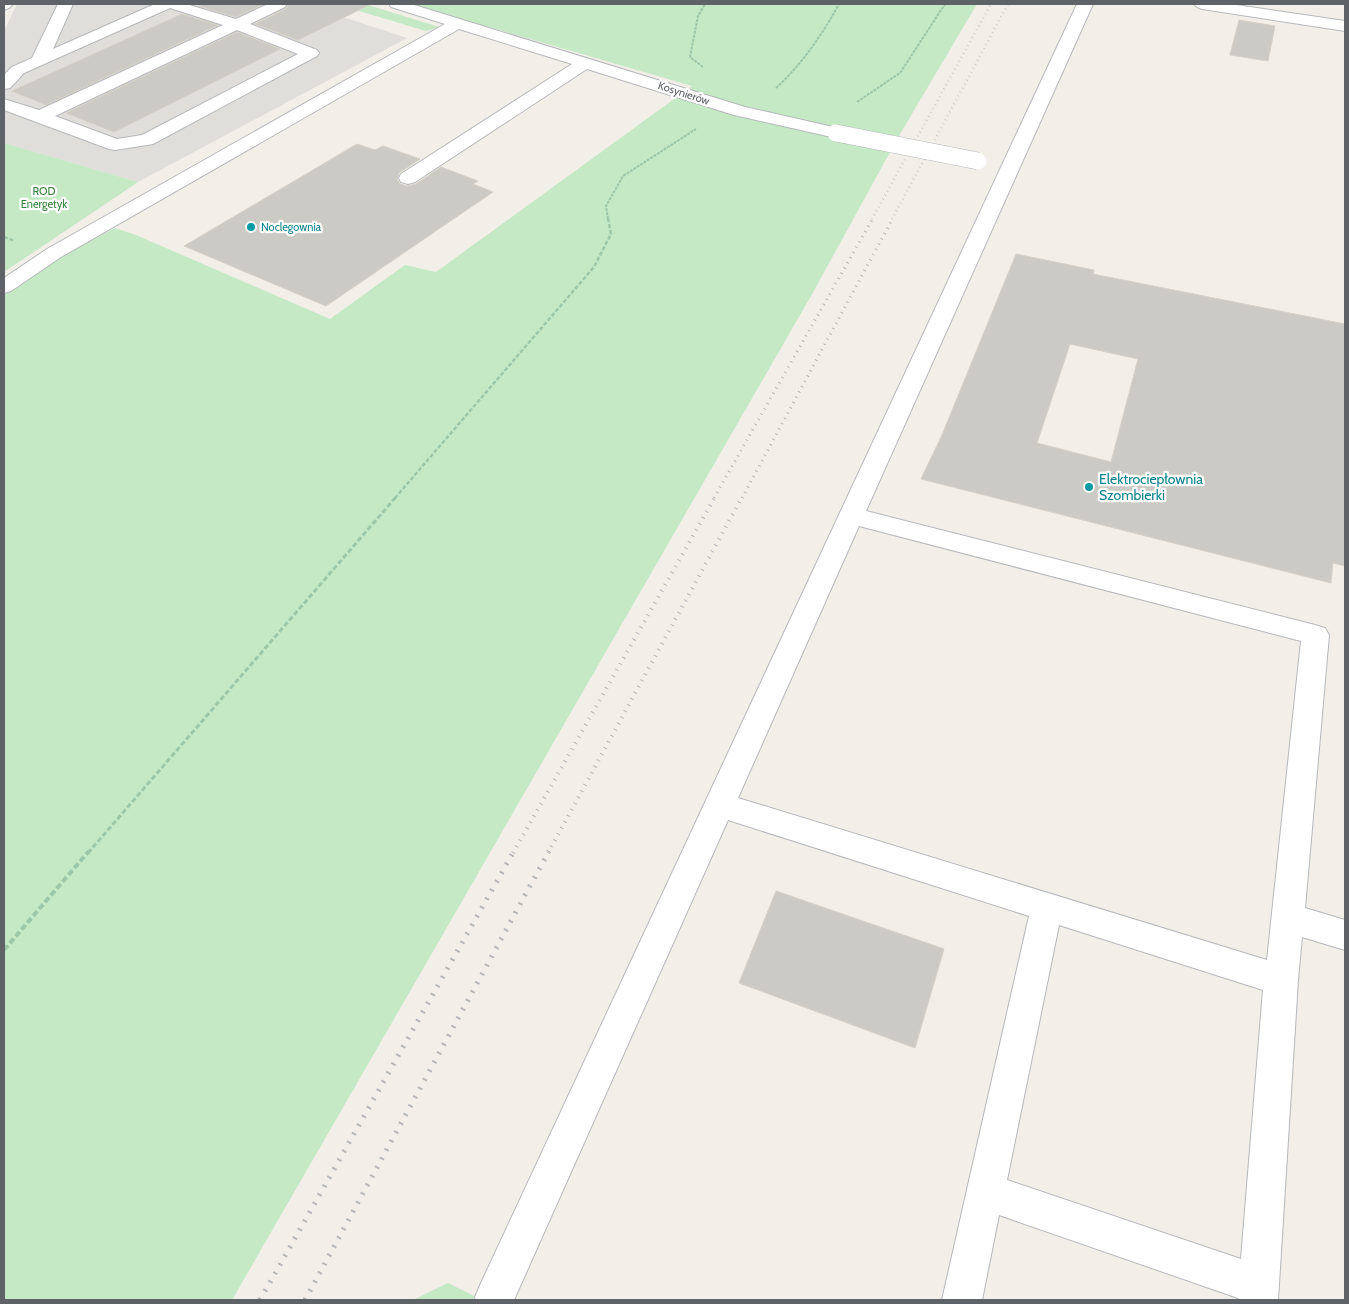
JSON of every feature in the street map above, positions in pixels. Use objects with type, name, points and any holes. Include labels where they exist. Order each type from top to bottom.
[{"type":"street","points":[[39,60],[64,4]]},
{"type":"street","points":[[4,84],[18,70],[169,4],[236,24],[311,53],[147,140],[115,145],[4,104]]},
{"type":"street","points":[[40,116],[280,4]]},
{"type":"street","name":"Kosynierów","points":[[396,4],[586,62],[836,133],[1010,167]]},
{"type":"street","points":[[495,1297],[1085,4]]},
{"type":"street","points":[[1202,4],[1345,26]]},
{"type":"street","points":[[4,287],[54,253],[458,24]]},
{"type":"street","points":[[408,178],[586,62]]},
{"type":"street","points":[[852,516],[1315,635],[1281,980],[1259,1293],[986,1192]]},
{"type":"street","points":[[721,805],[1281,980]]},
{"type":"street","points":[[962,1300],[1047,907]]},
{"type":"street","points":[[1288,918],[1345,935]]},
{"type":"path","points":[[704,68],[690,57],[698,16],[705,4]]},
{"type":"path","points":[[4,950],[594,267],[611,234],[606,206],[623,176],[705,123],[747,109],[794,72],[827,26],[839,4]]},
{"type":"path","points":[[853,104],[867,97],[900,73],[945,4]]},
{"type":"shaded area","points":[[17,4],[303,4],[407,38],[138,182],[4,143],[4,31]]},
{"type":"green space","points":[[336,4],[365,4],[439,27],[426,31]]},
{"type":"green space","points":[[396,4],[977,4],[900,134],[811,296],[232,1300],[4,1300],[4,294],[54,260],[115,228],[136,235],[330,319],[405,265],[436,272],[692,86],[486,26],[467,26]]},
{"type":"green space","name":"ROD Energetyk","points":[[4,143],[138,182],[4,272]]},
{"type":"green space","points":[[448,1283],[482,1300],[413,1300]]},
{"type":"building","points":[[204,4],[264,4],[236,17],[199,6]]},
{"type":"building","points":[[289,4],[371,4],[298,40],[255,24],[286,9]]},
{"type":"building","points":[[182,14],[218,25],[46,105],[12,91]]},
{"type":"building","points":[[1239,20],[1275,26],[1268,61],[1230,55]]},
{"type":"building","points":[[237,32],[280,49],[114,132],[66,113]]},
{"type":"building","name":"Noclegownia","points":[[357,144],[375,150],[383,146],[420,159],[399,173],[397,179],[400,184],[407,186],[416,184],[441,167],[478,181],[473,184],[493,192],[326,306],[184,246]]},
{"type":"building","points":[[1016,254],[1094,270],[1093,274],[1345,324],[1345,566],[1333,563],[1331,583],[921,479],[942,435]],"holes":[[[1070,344],[1138,359],[1111,462],[1037,443]]]},
{"type":"building","points":[[776,891],[944,949],[915,1048],[739,983]]},
{"type":"railway","points":[[872,219],[991,4]]},
{"type":"railway","points":[[892,219],[1008,4]]},
{"type":"railway","points":[[714,498],[873,218]]},
{"type":"railway","points":[[742,498],[893,218]]},
{"type":"railway","points":[[513,853],[715,497]]},
{"type":"railway","points":[[548,853],[742,497]]},
{"type":"railway","points":[[260,1300],[514,851]]},
{"type":"railway","points":[[305,1300],[549,851]]},
{"type":"place","name":"Noclegownia","points":[[251,227]]},
{"type":"place","name":"Elektrociepłownia Szombierki","points":[[1089,487]]}]
